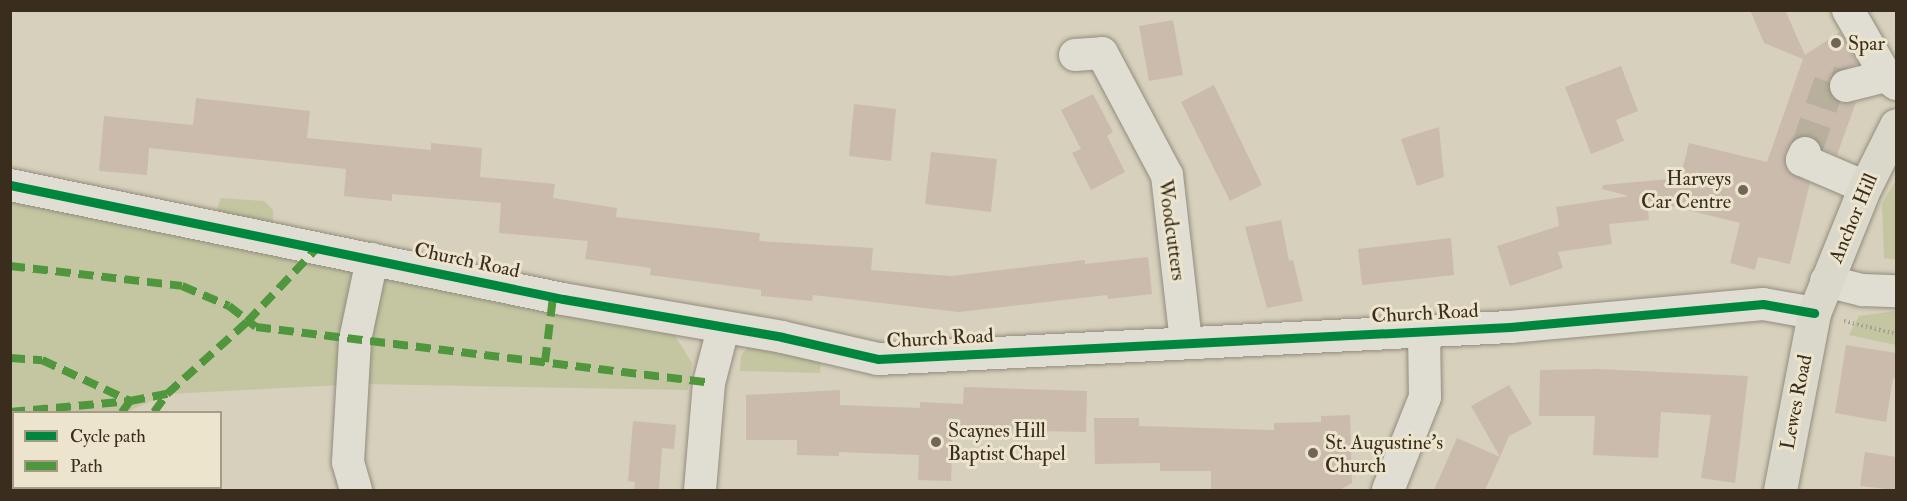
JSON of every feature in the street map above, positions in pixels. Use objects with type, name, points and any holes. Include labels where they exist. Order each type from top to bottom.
[{"type":"highway","name":"Anchor Hill","points":[[1814,313],[1865,187],[1896,125]]},
{"type":"highway","name":"Lewes Road","points":[[1780,490],[1814,313]]},
{"type":"street","points":[[1846,86],[1891,80],[1848,10]]},
{"type":"street","name":"Woodcutters","points":[[1075,55],[1102,53],[1167,175],[1186,341]]},
{"type":"street","points":[[1805,153],[1802,160],[1865,187]]},
{"type":"street","name":"Church Road","points":[[10,185],[723,329],[782,337],[878,359],[1186,341],[1424,332],[1763,304],[1814,313]]},
{"type":"street","points":[[356,490],[348,462],[355,340],[372,259]]},
{"type":"street","points":[[1826,281],[1863,290],[1896,291]]},
{"type":"street","points":[[700,490],[709,383],[723,329]]},
{"type":"street","points":[[1388,490],[1425,398],[1424,332]]},
{"type":"path","points":[[1814,313],[1896,334]]},
{"type":"green space","points":[[1896,180],[1896,260],[1884,258],[1882,204]]},
{"type":"green space","points":[[10,185],[664,318],[692,363],[688,390],[361,384],[167,394],[129,411],[12,411],[12,489],[34,489],[11,490]]},
{"type":"green space","points":[[221,198],[264,201],[273,210],[273,222],[215,215]]},
{"type":"green space","points":[[1896,311],[1896,345],[1849,335],[1859,316]]},
{"type":"green space","points":[[822,345],[820,373],[740,371],[741,355],[749,346]]},
{"type":"building","points":[[1750,10],[1785,10],[1805,55],[1840,32],[1858,64],[1834,73],[1829,82],[1834,99],[1842,103],[1856,102],[1837,155],[1822,149],[1813,137],[1803,135],[1794,139],[1785,153],[1788,171],[1810,183],[1790,264],[1758,257],[1755,270],[1730,263],[1740,223],[1647,200],[1649,220],[1609,224],[1612,244],[1558,252],[1563,268],[1510,286],[1497,246],[1559,226],[1556,207],[1629,196],[1602,189],[1603,185],[1680,178],[1689,143],[1767,162],[1803,59],[1764,43]]},
{"type":"building","points":[[1173,20],[1183,75],[1149,81],[1139,26]]},
{"type":"building","points":[[1621,66],[1638,111],[1616,120],[1624,141],[1591,154],[1565,87]]},
{"type":"building","points":[[1214,85],[1262,185],[1230,201],[1181,102]]},
{"type":"building","points":[[1093,94],[1113,132],[1107,136],[1125,172],[1091,190],[1072,153],[1081,149],[1061,110]]},
{"type":"building","points":[[196,98],[310,111],[307,138],[431,150],[431,143],[482,148],[480,177],[555,184],[553,198],[617,208],[616,217],[760,233],[759,241],[873,248],[871,270],[951,276],[1085,260],[1085,264],[1148,257],[1152,294],[1108,299],[1107,295],[959,312],[813,295],[812,301],[761,296],[761,290],[650,275],[651,268],[585,259],[588,241],[499,233],[501,203],[392,194],[392,201],[344,196],[346,169],[149,148],[147,175],[99,171],[104,116],[193,125]]},
{"type":"building","points":[[854,104],[896,109],[891,161],[849,156]]},
{"type":"building","points":[[1439,127],[1444,177],[1417,186],[1401,139]]},
{"type":"building","points":[[931,152],[997,159],[991,212],[925,204]]},
{"type":"building","points":[[1281,220],[1289,261],[1293,260],[1303,301],[1267,308],[1245,227]]},
{"type":"building","points":[[1451,238],[1454,275],[1362,285],[1358,249]]},
{"type":"building","points":[[1846,345],[1896,353],[1896,379],[1893,378],[1886,422],[1835,413]]},
{"type":"building","points":[[1598,369],[1748,376],[1735,483],[1701,478],[1711,415],[1661,412],[1658,458],[1593,455],[1595,416],[1539,416],[1540,370]]},
{"type":"building","points":[[1509,385],[1532,424],[1509,436],[1500,457],[1471,406]]},
{"type":"building","points":[[964,387],[1087,391],[1086,432],[953,429],[951,481],[918,480],[919,455],[839,452],[839,456],[797,455],[797,440],[746,440],[746,395],[840,390],[840,405],[920,408],[920,402],[963,404]]},
{"type":"building","points":[[1350,415],[1352,483],[1340,490],[1211,490],[1211,471],[1160,471],[1160,463],[1095,464],[1094,418],[1139,418],[1139,426],[1274,430],[1274,423],[1321,422],[1321,416]]},
{"type":"building","points":[[633,421],[676,425],[674,449],[662,448],[659,490],[634,490],[635,482],[628,481]]},
{"type":"building","points":[[1457,438],[1500,457],[1485,490],[1434,490]]},
{"type":"building","points":[[1865,452],[1896,457],[1896,490],[1860,486]]},
{"type":"tunnel","points":[[1805,153],[1830,82],[1846,86]]},
{"type":"marked path","points":[[155,411],[167,394],[247,322],[318,247]]},
{"type":"marked path","points":[[10,266],[182,286],[229,306],[256,327],[709,383]]},
{"type":"marked path","points":[[545,362],[553,297]]},
{"type":"marked path","points":[[10,358],[42,360],[130,401],[123,411]]},
{"type":"marked path","points":[[21,411],[130,401],[167,394]]},
{"type":"cycle path","points":[[10,185],[563,299],[782,337],[878,359],[1510,327],[1763,304],[1814,313]]},
{"type":"place","name":"Spar","points":[[1836,43]]},
{"type":"place","name":"Harveys Car Centre","points":[[1743,190]]},
{"type":"place","name":"Scaynes Hill Baptist Chapel","points":[[936,442]]},
{"type":"place","name":"St. Augustine's Church","points":[[1313,453]]}]
